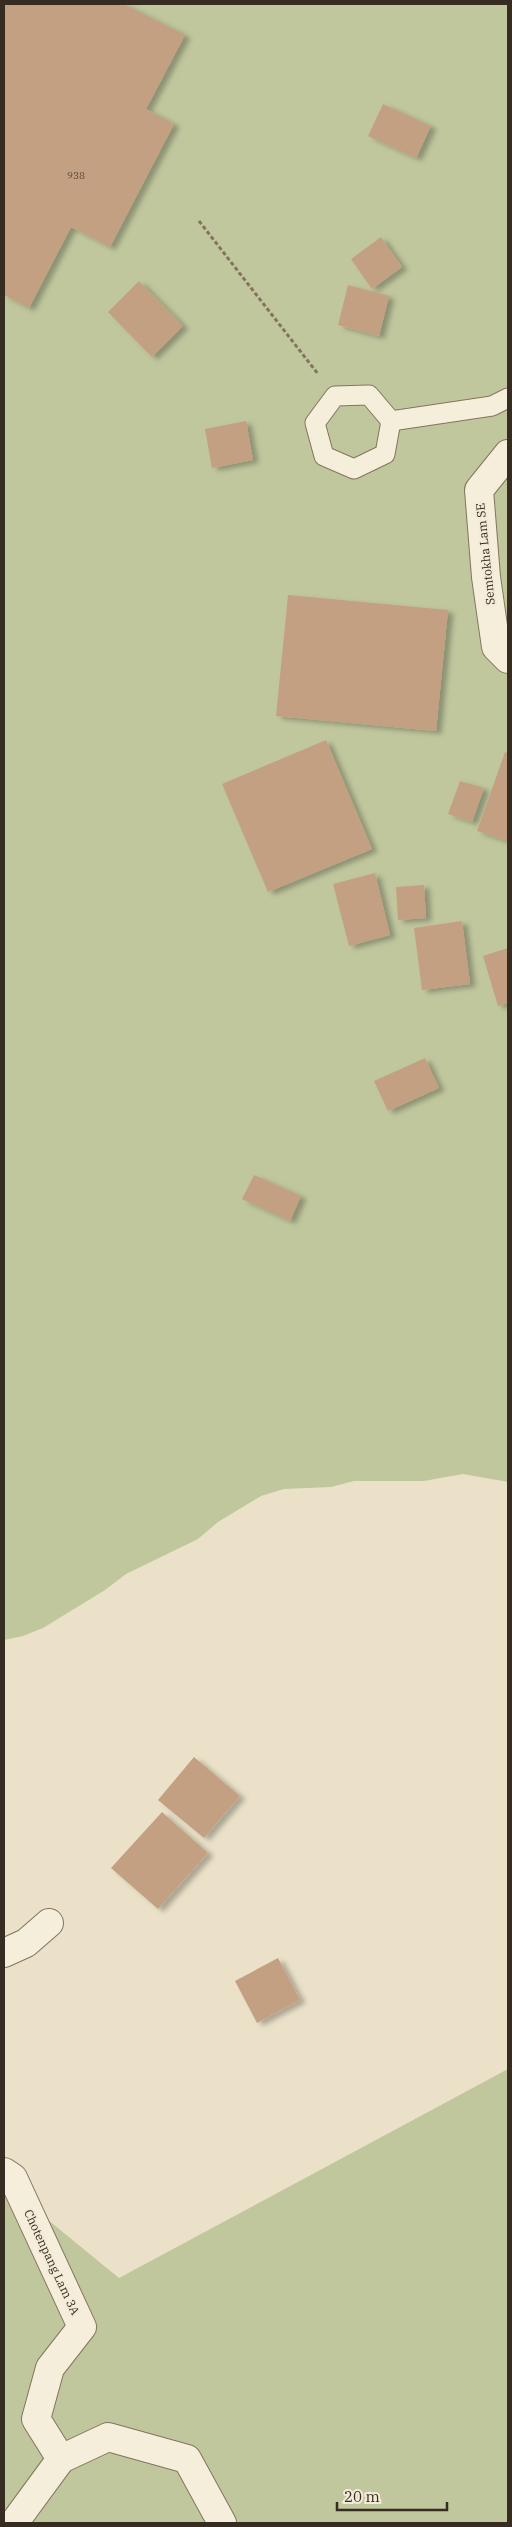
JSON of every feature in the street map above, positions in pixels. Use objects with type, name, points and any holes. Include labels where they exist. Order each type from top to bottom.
[{"type":"street","name":"Semtokha Lam SE","points":[[508,454],[479,490],[486,577],[496,647],[508,659]]},
{"type":"street","points":[[4,1953],[26,1944],[49,1923]]},
{"type":"street","name":"Chotenpang Lam 3A","points":[[4,2172],[13,2178],[82,2327],[50,2368],[36,2419],[61,2459]]},
{"type":"street","points":[[14,2523],[61,2459],[108,2437],[187,2459],[222,2523]]},
{"type":"lane","points":[[369,395],[391,421],[385,454],[354,470],[324,456],[316,423],[336,396],[369,395]]},
{"type":"lane","points":[[391,421],[492,406],[508,398]]},
{"type":"path","points":[[199,221],[336,396]]},
{"type":"green space","points":[[4,4],[508,4],[508,1482],[463,1474],[424,1481],[354,1481],[331,1487],[284,1489],[261,1496],[218,1522],[198,1539],[126,1574],[105,1590],[43,1628],[23,1636],[4,1640]]},
{"type":"green space","points":[[508,2069],[508,2523],[4,2523],[4,2184],[119,2278]]},
{"type":"building","points":[[4,4],[124,4],[185,35],[146,109],[174,124],[110,247],[71,227],[29,308],[4,295]]},
{"type":"building","points":[[383,104],[431,126],[416,158],[368,136]]},
{"type":"building","points":[[381,237],[402,267],[372,289],[351,259]]},
{"type":"building","points":[[139,281],[183,326],[152,357],[108,312]]},
{"type":"building","points":[[348,285],[389,296],[379,336],[338,325]]},
{"type":"building","points":[[246,421],[253,460],[212,468],[205,429]]},
{"type":"building","points":[[288,595],[448,610],[436,731],[276,716]]},
{"type":"building","points":[[326,740],[372,849],[268,892],[222,784]]},
{"type":"building","points":[[505,752],[508,753],[508,841],[477,831]]},
{"type":"building","points":[[460,781],[484,788],[472,822],[448,814]]},
{"type":"building","points":[[375,873],[390,935],[349,946],[333,884]]},
{"type":"building","points":[[424,885],[426,918],[398,920],[396,887]]},
{"type":"building","points":[[462,921],[470,984],[422,990],[414,928]]},
{"type":"building","points":[[508,948],[508,1003],[498,1006],[483,956]]},
{"type":"building","points":[[425,1058],[439,1088],[388,1111],[374,1081]]},
{"type":"building","points":[[254,1175],[301,1196],[290,1221],[242,1199]]},
{"type":"building","points":[[194,1757],[240,1796],[204,1838],[158,1800]]},
{"type":"building","points":[[162,1812],[208,1853],[158,1909],[111,1868]]},
{"type":"building","points":[[278,1958],[300,2000],[257,2023],[235,1981]]}]
